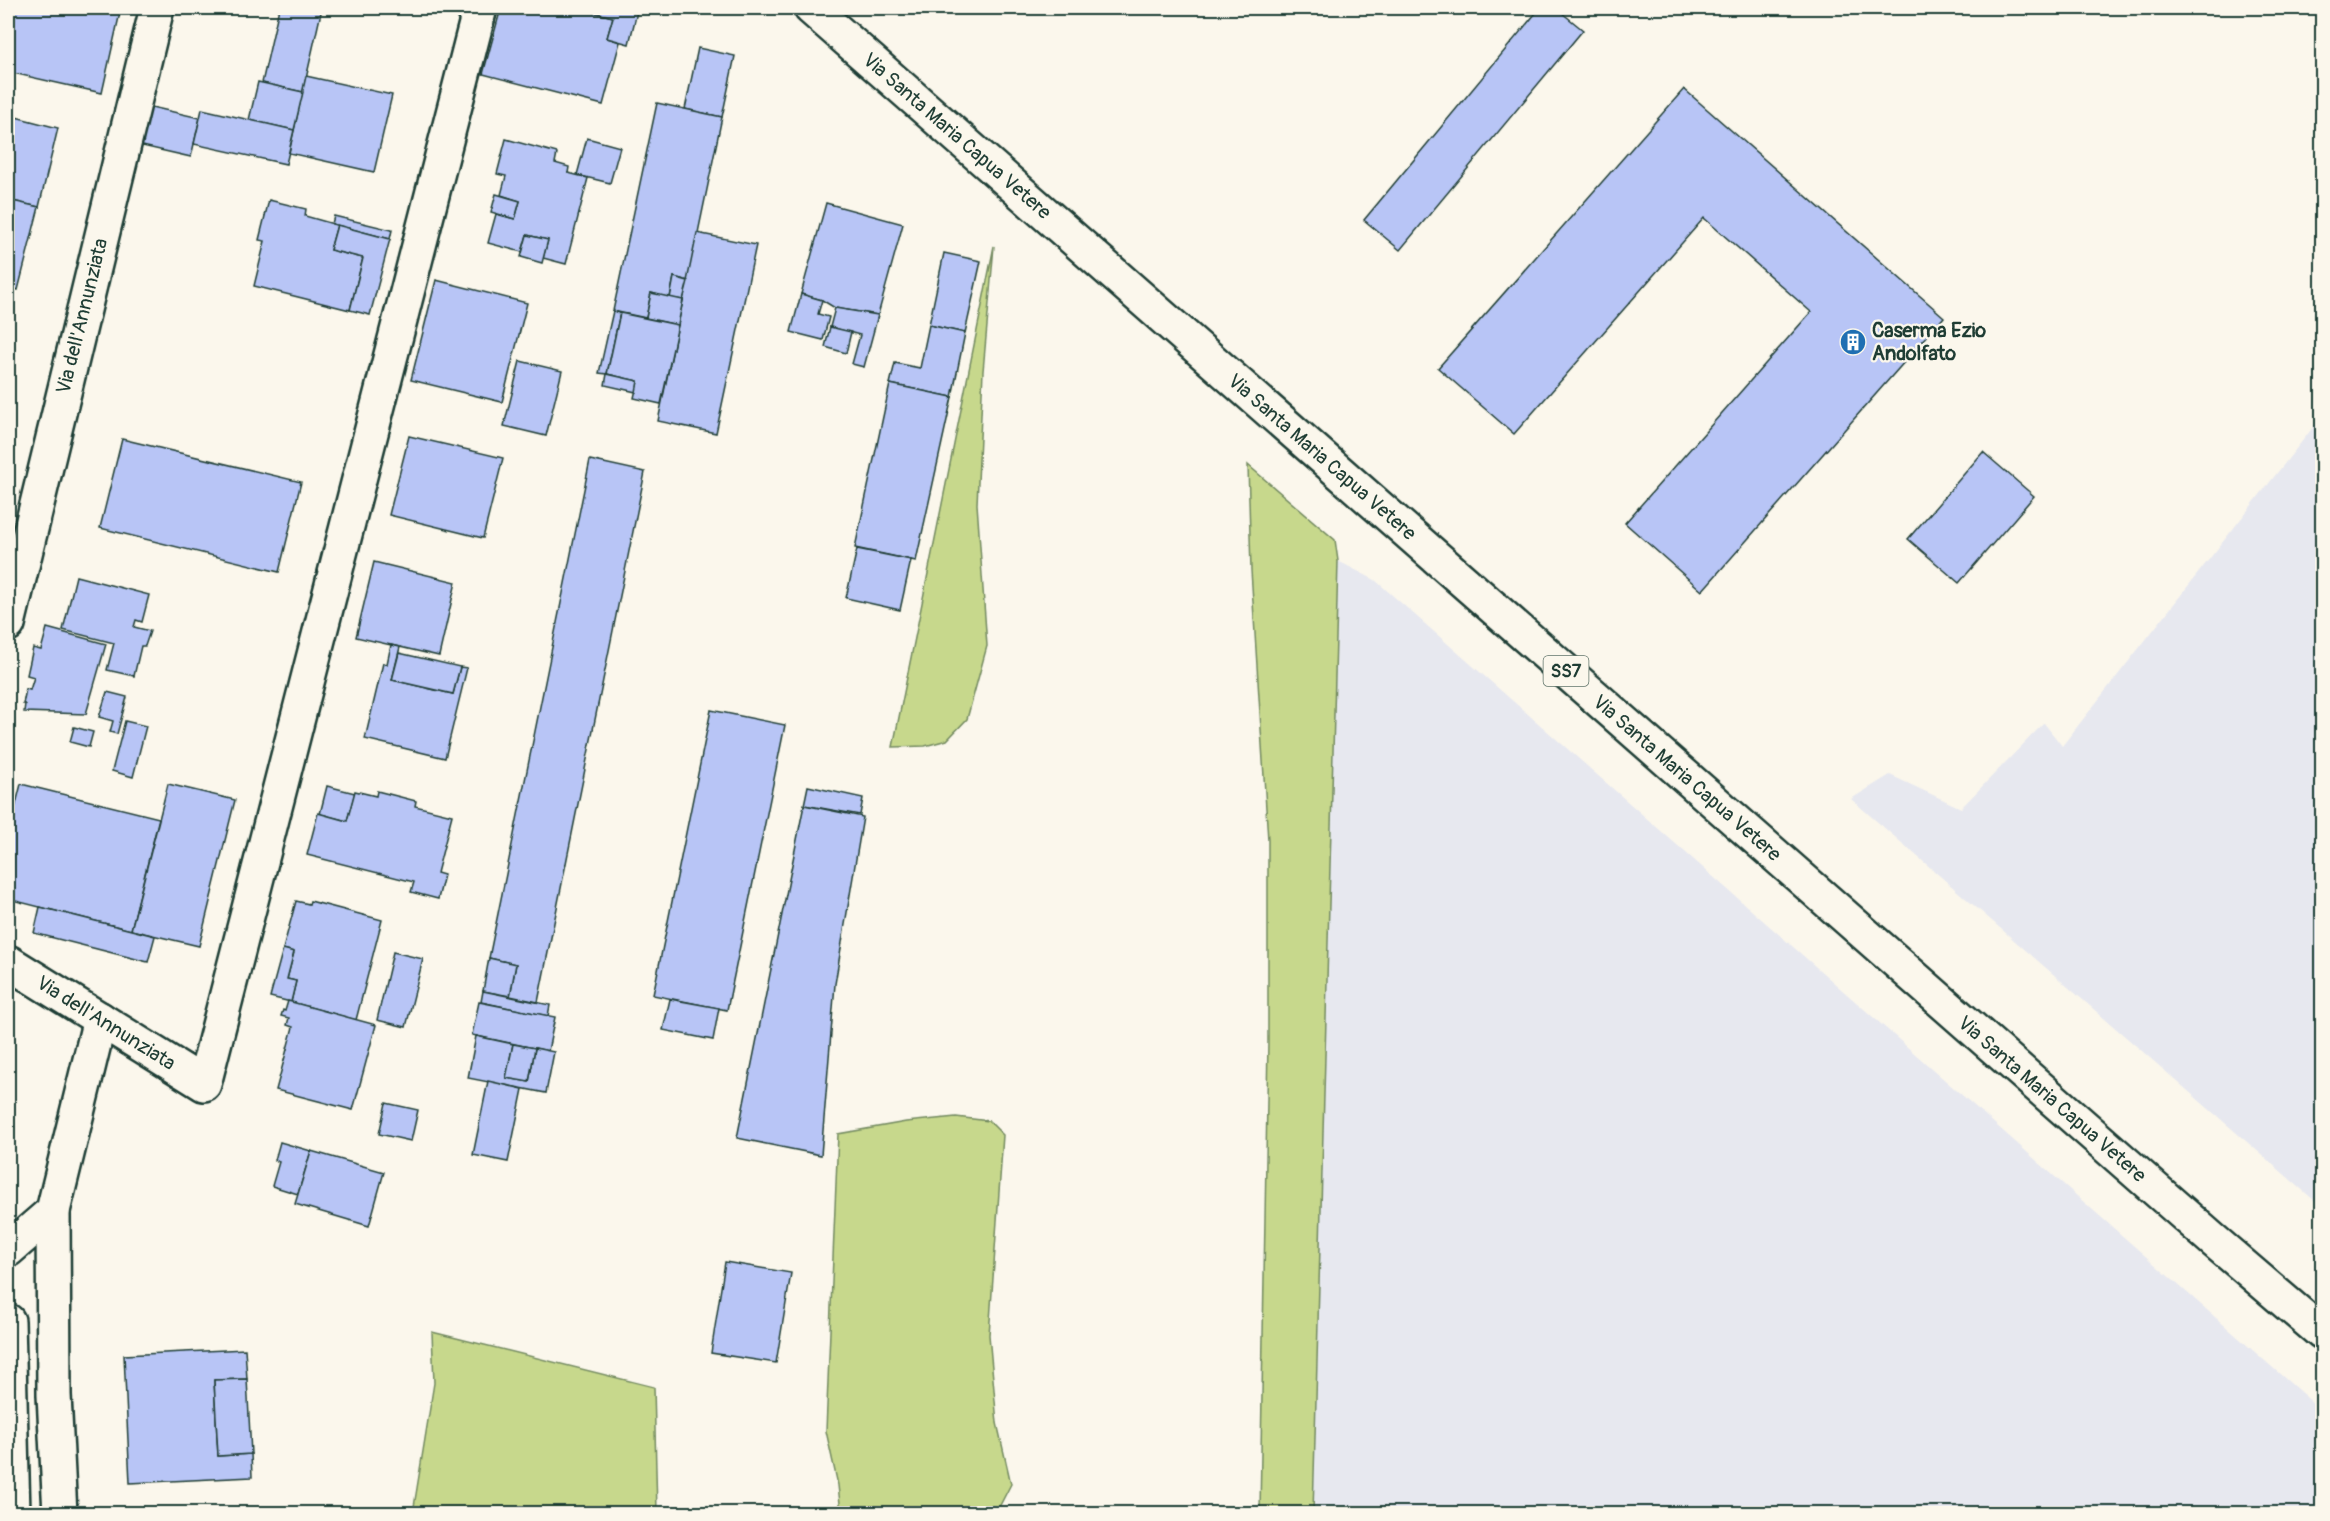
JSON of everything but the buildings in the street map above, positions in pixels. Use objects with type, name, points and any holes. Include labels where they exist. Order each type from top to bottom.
[{"type":"street","name":"Via dell'Annunziata","points":[[8,624],[157,8]]},
{"type":"street","name":"Via dell'Annunziata","points":[[8,962],[204,1084],[480,8]]},
{"type":"street","name":"Via Santa Maria Capua Vetere","points":[[811,8],[2212,1239],[2322,1333]]},
{"type":"street","points":[[60,1514],[54,1395],[53,1211],[100,1019]]},
{"type":"street","points":[[8,1250],[53,1211]]},
{"type":"street","points":[[8,1321],[13,1514]]},
{"type":"shaded area","points":[[2322,416],[2322,1207],[1851,799],[1890,775],[1961,808],[2044,723],[2062,746]]},
{"type":"shaded area","points":[[1338,561],[1375,580],[2322,1411],[2322,1513],[1313,1514]]},
{"type":"green space","points":[[994,246],[983,371],[977,504],[987,646],[967,719],[947,740],[925,746],[893,747]]},
{"type":"green space","points":[[1248,465],[1335,540],[1338,561],[1313,1513],[1260,1513],[1268,1042],[1268,840],[1251,570]]},
{"type":"green space","points":[[956,1117],[989,1121],[1003,1135],[989,1335],[997,1423],[1011,1484],[996,1513],[841,1513],[838,1485],[826,1431],[838,1134],[906,1122]]},
{"type":"green space","points":[[432,1332],[654,1387],[657,1513],[413,1513],[434,1383]]},
{"type":"place","name":"Caserma Ezio Andolfato","points":[[1853,342]]}]
